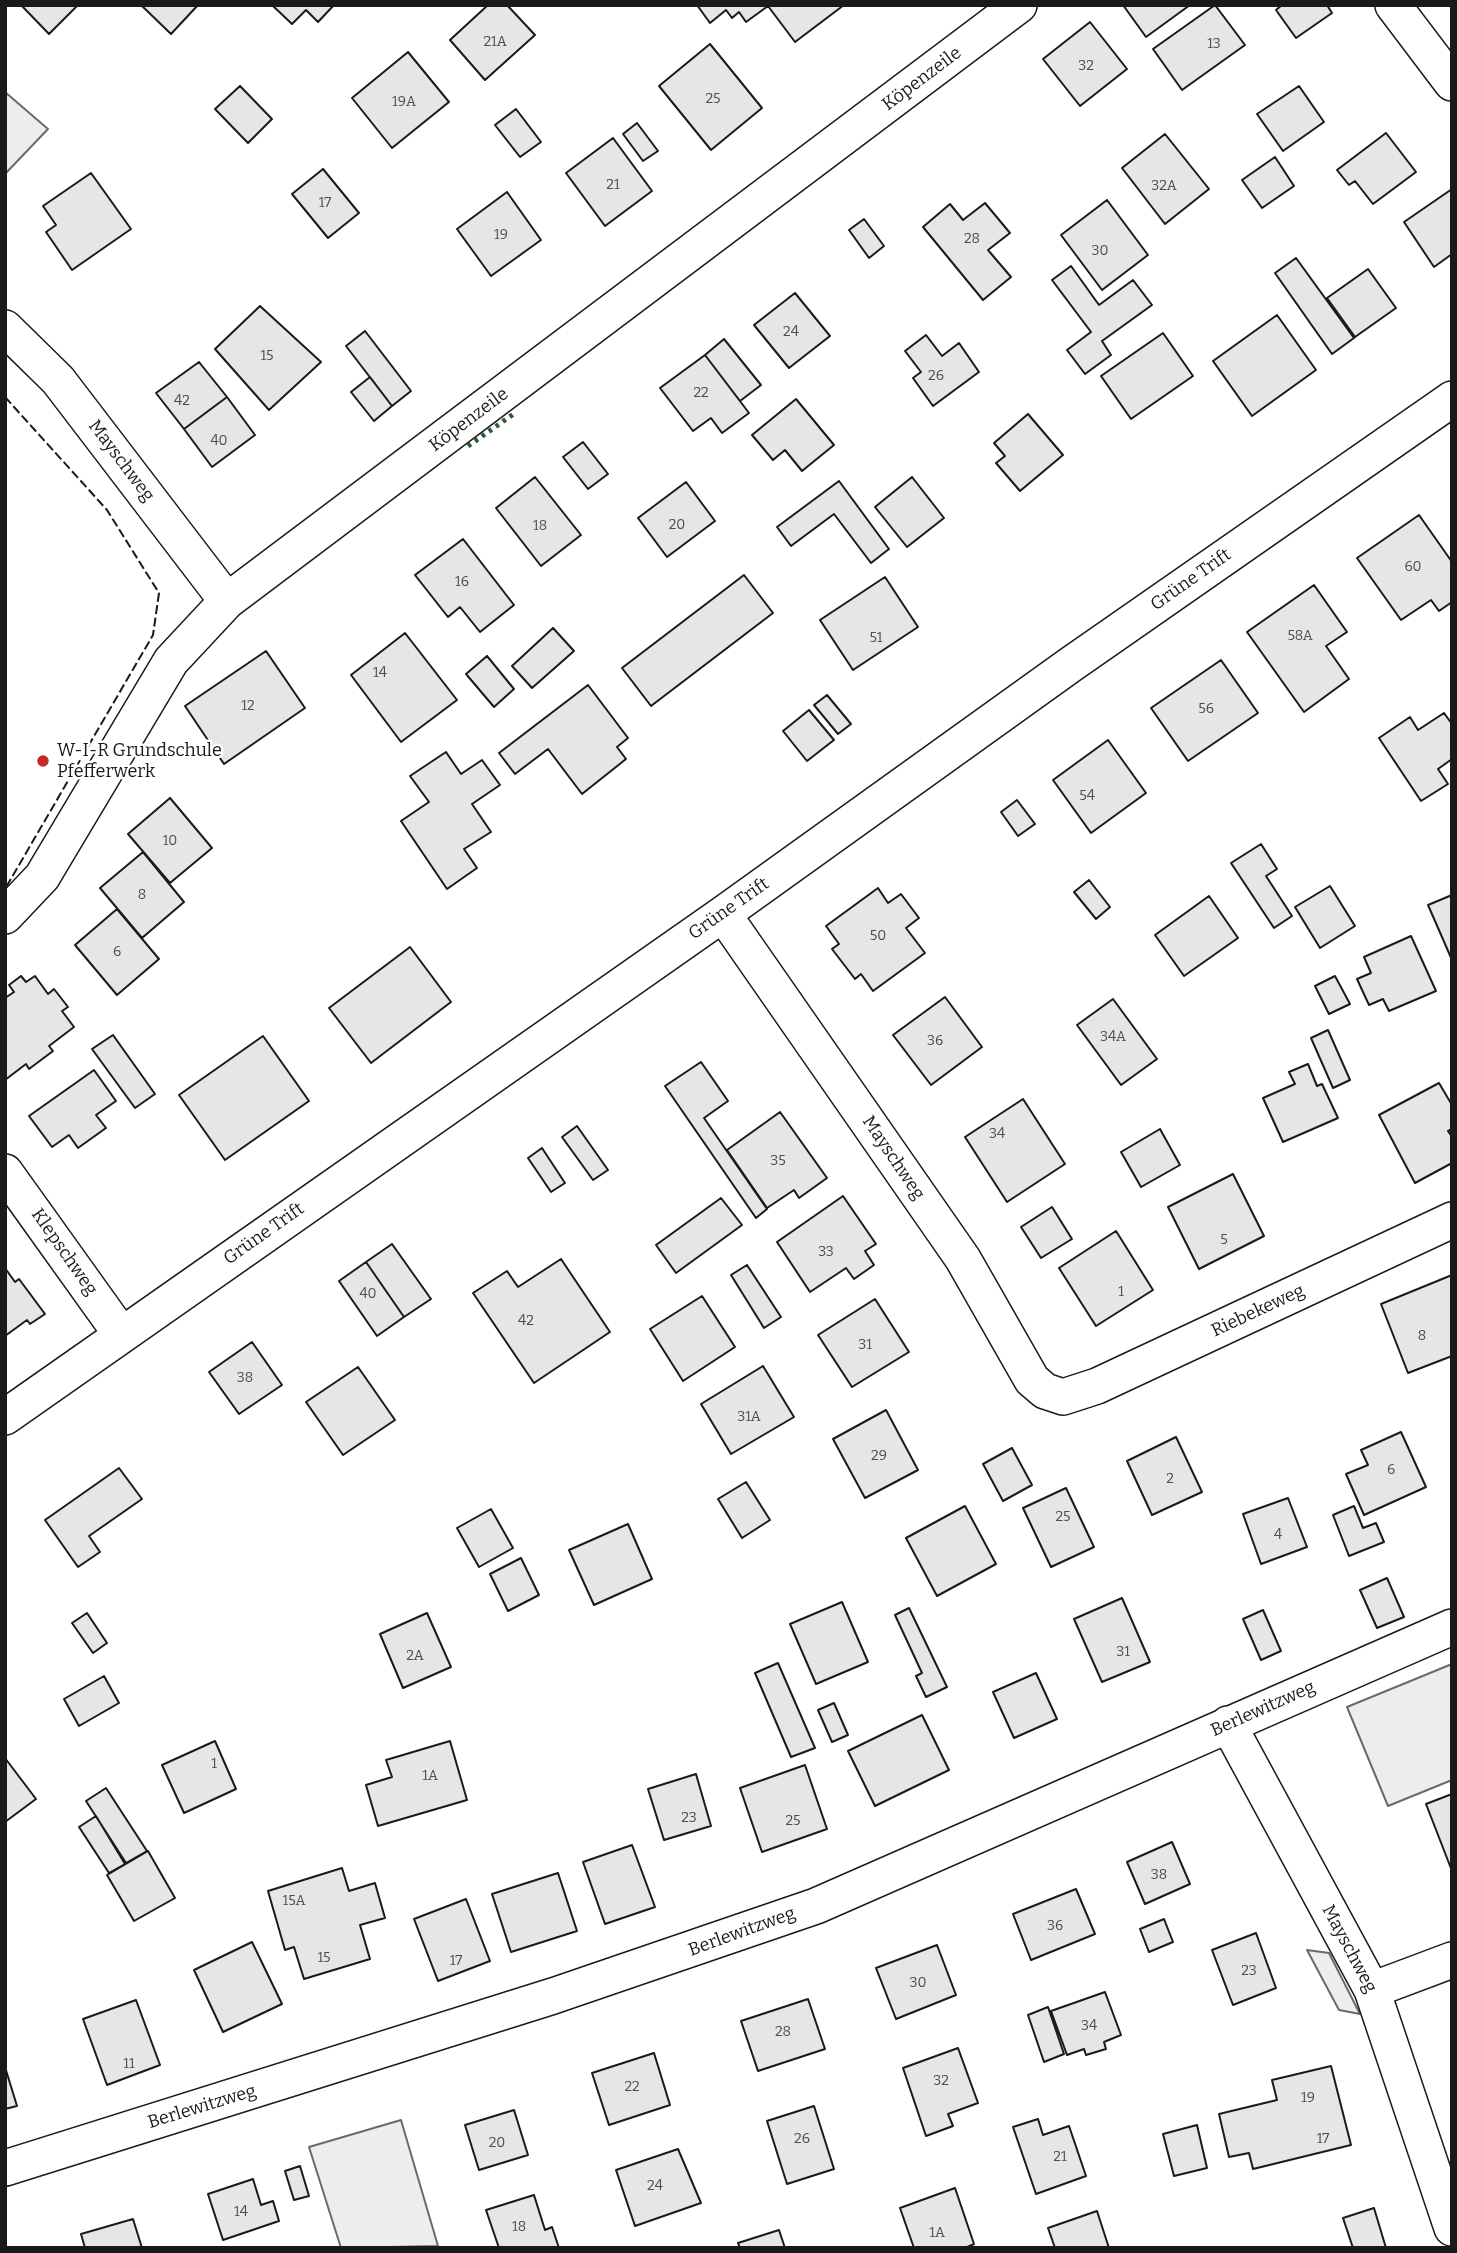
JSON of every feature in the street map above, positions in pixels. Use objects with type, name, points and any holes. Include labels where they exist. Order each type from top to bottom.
[{"type":"street","name":"Köpenzeile","points":[[5,916],[43,877],[171,661],[227,601],[1019,5]]},
{"type":"street","points":[[1393,5],[1452,83]]},
{"type":"street","name":"Mayschweg","points":[[5,328],[58,380],[227,601]]},
{"type":"street","name":"Grüne Trift","points":[[5,1417],[723,914],[1070,665],[1452,399]]},
{"type":"street","name":"Mayschweg","points":[[723,914],[963,1259],[1032,1380],[1045,1391],[1063,1398]]},
{"type":"street","name":"Klepschweg","points":[[5,1172],[121,1334]]},
{"type":"street","name":"Riebekeweg","points":[[1063,1398],[1097,1386],[1452,1220]]},
{"type":"street","name":"Berlewitzweg","points":[[5,2168],[553,1996],[816,1906],[1452,1627]]},
{"type":"street","name":"Mayschweg","points":[[1228,1724],[1373,1990],[1452,2228]]},
{"type":"street","points":[[1373,1990],[1452,1960]]},
{"type":"shaded area","points":[[5,92],[48,129],[5,174]]},
{"type":"shaded area","points":[[1452,1664],[1452,1780],[1388,1806],[1347,1707]]},
{"type":"shaded area","points":[[1307,1950],[1329,1953],[1360,2014],[1339,2010]]},
{"type":"shaded area","points":[[401,2120],[438,2246],[341,2248],[309,2147]]},
{"type":"building","points":[[21,5],[78,5],[49,34]]},
{"type":"building","points":[[141,5],[198,5],[171,34]]},
{"type":"building","points":[[272,5],[334,5],[318,22],[306,10],[292,24]]},
{"type":"building","points":[[488,5],[507,5],[535,35],[485,80],[450,40]]},
{"type":"building","points":[[697,5],[844,5],[795,42],[768,6],[746,22],[739,12],[732,18],[726,10],[710,23]]},
{"type":"building","points":[[1123,5],[1190,5],[1146,37]]},
{"type":"building","points":[[1215,5],[1245,45],[1182,90],[1153,49]]},
{"type":"building","points":[[1282,5],[1327,5],[1332,13],[1296,38],[1276,10]]},
{"type":"building","points":[[1090,22],[1127,69],[1080,106],[1043,59]]},
{"type":"building","points":[[710,44],[762,108],[711,150],[659,86]]},
{"type":"building","points":[[408,52],[449,102],[392,148],[352,98]]},
{"type":"building","points":[[240,86],[272,119],[248,143],[215,109]]},
{"type":"building","points":[[1299,86],[1324,122],[1283,151],[1257,114]]},
{"type":"building","points":[[516,109],[541,142],[520,157],[495,125]]},
{"type":"building","points":[[637,123],[658,151],[643,161],[623,134]]},
{"type":"building","points":[[1386,133],[1416,172],[1373,204],[1355,181],[1349,185],[1337,170]]},
{"type":"building","points":[[1165,134],[1209,189],[1165,224],[1122,168]]},
{"type":"building","points":[[613,138],[652,191],[605,226],[566,173]]},
{"type":"building","points":[[1275,157],[1294,186],[1262,208],[1242,180]]},
{"type":"building","points":[[323,169],[359,213],[328,238],[292,194]]},
{"type":"building","points":[[91,173],[131,229],[72,270],[46,232],[56,225],[43,206]]},
{"type":"building","points":[[1452,189],[1452,254],[1434,267],[1404,222]]},
{"type":"building","points":[[507,192],[541,240],[491,276],[457,229]]},
{"type":"building","points":[[1107,200],[1148,255],[1102,290],[1061,235]]},
{"type":"building","points":[[985,203],[1010,233],[988,250],[1011,277],[983,300],[923,227],[950,204],[963,220]]},
{"type":"building","points":[[864,219],[884,246],[869,258],[849,230]]},
{"type":"building","points":[[1296,258],[1354,338],[1332,354],[1275,273]]},
{"type":"building","points":[[1071,266],[1099,305],[1133,280],[1152,305],[1102,341],[1111,355],[1085,374],[1067,350],[1091,332],[1052,280]]},
{"type":"building","points":[[1368,269],[1396,308],[1355,337],[1327,298]]},
{"type":"building","points":[[795,293],[830,336],[789,368],[754,325]]},
{"type":"building","points":[[260,306],[321,362],[269,410],[215,349]]},
{"type":"building","points":[[1277,315],[1316,370],[1252,416],[1213,361]]},
{"type":"building","points":[[365,331],[411,391],[392,406],[346,346]]},
{"type":"building","points":[[1163,333],[1193,376],[1131,419],[1101,376]]},
{"type":"building","points":[[926,335],[942,356],[959,343],[979,372],[933,406],[913,378],[921,372],[905,351]]},
{"type":"building","points":[[724,339],[761,385],[740,401],[705,355]]},
{"type":"building","points":[[705,355],[749,413],[722,433],[711,418],[693,431],[660,388]]},
{"type":"building","points":[[199,362],[227,397],[184,429],[156,393]]},
{"type":"building","points":[[370,377],[392,406],[374,421],[351,392]]},
{"type":"building","points":[[227,397],[255,435],[212,467],[184,429]]},
{"type":"building","points":[[796,399],[834,445],[802,471],[785,450],[773,460],[752,435]]},
{"type":"building","points":[[1028,414],[1063,455],[1020,491],[996,463],[1005,456],[994,443]]},
{"type":"building","points":[[583,442],[608,474],[588,489],[563,457]]},
{"type":"building","points":[[535,477],[581,535],[541,566],[496,508]]},
{"type":"building","points":[[912,477],[944,518],[907,547],[875,507]]},
{"type":"building","points":[[839,481],[889,549],[871,563],[834,514],[791,546],[777,527]]},
{"type":"building","points":[[686,482],[715,521],[667,557],[638,518]]},
{"type":"building","points":[[1419,515],[1452,562],[1452,602],[1439,611],[1431,600],[1401,620],[1357,558]]},
{"type":"building","points":[[463,539],[514,605],[480,632],[460,607],[448,617],[415,575]]},
{"type":"building","points":[[744,575],[773,613],[651,706],[622,668]]},
{"type":"building","points":[[885,577],[918,627],[853,670],[820,620]]},
{"type":"building","points":[[1314,585],[1347,632],[1326,646],[1349,679],[1304,712],[1247,632]]},
{"type":"building","points":[[553,628],[574,651],[532,688],[512,666]]},
{"type":"building","points":[[405,633],[457,700],[401,742],[351,675]]},
{"type":"building","points":[[266,651],[305,708],[224,764],[185,706]]},
{"type":"building","points":[[487,656],[514,689],[494,707],[466,674]]},
{"type":"building","points":[[1221,660],[1258,713],[1188,761],[1151,708]]},
{"type":"building","points":[[588,685],[628,738],[617,747],[626,759],[582,794],[548,749],[515,774],[499,753]]},
{"type":"building","points":[[827,695],[851,724],[838,734],[814,705]]},
{"type":"building","points":[[809,710],[834,740],[807,761],[783,731]]},
{"type":"building","points":[[1444,713],[1452,724],[1452,759],[1438,769],[1448,784],[1421,801],[1379,738],[1410,717],[1418,730]]},
{"type":"building","points":[[1108,740],[1146,793],[1091,833],[1053,780]]},
{"type":"building","points":[[446,752],[461,774],[482,760],[500,785],[472,804],[491,832],[464,849],[477,868],[447,889],[401,821],[429,802],[410,776]]},
{"type":"building","points":[[170,798],[212,848],[170,883],[128,834]]},
{"type":"building","points":[[1017,800],[1035,824],[1018,836],[1001,812]]},
{"type":"building","points":[[1261,844],[1277,869],[1266,876],[1292,916],[1274,928],[1231,863]]},
{"type":"building","points":[[143,852],[184,902],[142,938],[100,888]]},
{"type":"building","points":[[1089,880],[1110,907],[1096,919],[1074,892]]},
{"type":"building","points":[[1330,886],[1355,926],[1320,948],[1295,907]]},
{"type":"building","points":[[878,888],[888,903],[901,894],[919,918],[906,928],[925,953],[873,991],[861,974],[855,979],[832,949],[839,944],[826,926]]},
{"type":"building","points":[[1452,895],[1452,960],[1428,905]]},
{"type":"building","points":[[1209,896],[1238,938],[1184,976],[1155,935]]},
{"type":"building","points":[[117,909],[159,959],[117,995],[75,945]]},
{"type":"building","points":[[1411,936],[1436,991],[1389,1011],[1383,999],[1369,1005],[1357,979],[1371,973],[1364,957]]},
{"type":"building","points":[[410,947],[451,1002],[371,1063],[329,1008]]},
{"type":"building","points":[[21,976],[26,982],[35,976],[48,994],[54,989],[68,1007],[62,1011],[74,1027],[49,1046],[53,1051],[29,1069],[26,1064],[5,1080],[5,998],[14,992],[9,985]]},
{"type":"building","points":[[1335,976],[1350,1004],[1329,1014],[1315,986]]},
{"type":"building","points":[[945,997],[982,1047],[931,1085],[893,1035]]},
{"type":"building","points":[[1113,999],[1157,1059],[1121,1085],[1077,1025]]},
{"type":"building","points":[[1328,1030],[1350,1080],[1333,1088],[1311,1038]]},
{"type":"building","points":[[113,1035],[155,1094],[135,1108],[92,1049]]},
{"type":"building","points":[[263,1036],[309,1101],[225,1160],[179,1095]]},
{"type":"building","points":[[701,1062],[728,1101],[704,1118],[767,1209],[756,1218],[665,1086]]},
{"type":"building","points":[[1308,1064],[1317,1086],[1322,1084],[1338,1118],[1283,1142],[1263,1098],[1295,1084],[1289,1072]]},
{"type":"building","points":[[94,1070],[116,1101],[96,1115],[106,1128],[78,1148],[69,1135],[52,1147],[29,1116]]},
{"type":"building","points":[[1439,1083],[1452,1105],[1452,1129],[1448,1131],[1452,1137],[1452,1163],[1415,1183],[1379,1115]]},
{"type":"building","points":[[1023,1099],[1065,1164],[1007,1202],[965,1137]]},
{"type":"building","points":[[780,1112],[827,1178],[799,1198],[794,1190],[767,1208],[727,1150]]},
{"type":"building","points":[[577,1126],[608,1170],[593,1180],[562,1137]]},
{"type":"building","points":[[1160,1129],[1180,1165],[1141,1187],[1121,1152]]},
{"type":"building","points":[[542,1148],[565,1183],[551,1192],[528,1158]]},
{"type":"building","points":[[1233,1174],[1264,1236],[1199,1269],[1168,1207]]},
{"type":"building","points":[[843,1196],[876,1244],[865,1251],[874,1265],[854,1279],[846,1268],[810,1292],[777,1242]]},
{"type":"building","points":[[721,1198],[742,1225],[676,1273],[656,1245]]},
{"type":"building","points":[[1052,1207],[1072,1239],[1041,1258],[1021,1227]]},
{"type":"building","points":[[1116,1231],[1153,1290],[1096,1326],[1059,1268]]},
{"type":"building","points":[[392,1244],[431,1299],[404,1317],[366,1262]]},
{"type":"building","points":[[561,1259],[610,1332],[534,1383],[473,1293],[507,1271],[518,1287]]},
{"type":"building","points":[[366,1262],[404,1317],[377,1336],[339,1281]]},
{"type":"building","points":[[747,1265],[781,1317],[764,1328],[731,1275]]},
{"type":"building","points":[[5,1268],[15,1282],[19,1279],[45,1314],[30,1324],[27,1320],[5,1336]]},
{"type":"building","points":[[1452,1275],[1452,1356],[1408,1373],[1381,1304]]},
{"type":"building","points":[[702,1296],[735,1347],[683,1381],[650,1329]]},
{"type":"building","points":[[875,1299],[909,1352],[852,1387],[818,1335]]},
{"type":"building","points":[[252,1342],[282,1385],[239,1414],[209,1372]]},
{"type":"building","points":[[763,1366],[794,1417],[731,1454],[701,1404]]},
{"type":"building","points":[[358,1367],[395,1420],[343,1455],[306,1402]]},
{"type":"building","points":[[886,1410],[918,1470],[865,1498],[833,1439]]},
{"type":"building","points":[[1401,1432],[1426,1487],[1364,1515],[1346,1474],[1368,1465],[1361,1450]]},
{"type":"building","points":[[1176,1437],[1202,1492],[1152,1515],[1127,1461]]},
{"type":"building","points":[[1012,1448],[1032,1485],[1003,1501],[983,1464]]},
{"type":"building","points":[[119,1468],[142,1499],[89,1536],[100,1552],[78,1567],[45,1520]]},
{"type":"building","points":[[746,1482],[770,1520],[742,1538],[718,1499]]},
{"type":"building","points":[[1066,1488],[1094,1547],[1051,1567],[1023,1508]]},
{"type":"building","points":[[1288,1498],[1307,1547],[1261,1564],[1243,1514]]},
{"type":"building","points":[[965,1506],[996,1564],[937,1596],[906,1538]]},
{"type":"building","points":[[1354,1506],[1363,1528],[1376,1523],[1384,1542],[1349,1556],[1333,1515]]},
{"type":"building","points":[[491,1509],[513,1548],[479,1567],[457,1528]]},
{"type":"building","points":[[628,1524],[652,1579],[594,1605],[569,1550]]},
{"type":"building","points":[[521,1558],[539,1595],[508,1611],[490,1574]]},
{"type":"building","points":[[1387,1578],[1404,1617],[1377,1628],[1360,1590]]},
{"type":"building","points":[[1122,1598],[1150,1662],[1102,1682],[1074,1619]]},
{"type":"building","points":[[842,1602],[868,1662],[816,1684],[790,1624]]},
{"type":"building","points":[[909,1608],[947,1687],[926,1697],[916,1676],[922,1673],[895,1615]]},
{"type":"building","points":[[1263,1610],[1281,1651],[1261,1660],[1243,1619]]},
{"type":"building","points":[[87,1613],[107,1643],[93,1653],[72,1623]]},
{"type":"building","points":[[427,1613],[451,1667],[403,1688],[380,1634]]},
{"type":"building","points":[[778,1663],[815,1748],[791,1757],[755,1673]]},
{"type":"building","points":[[1036,1673],[1057,1719],[1014,1738],[993,1692]]},
{"type":"building","points":[[104,1676],[119,1703],[79,1726],[64,1699]]},
{"type":"building","points":[[834,1703],[848,1735],[832,1742],[818,1710]]},
{"type":"building","points":[[922,1715],[949,1770],[875,1806],[848,1751]]},
{"type":"building","points":[[215,1741],[236,1789],[184,1813],[162,1765]]},
{"type":"building","points":[[450,1741],[467,1800],[378,1826],[366,1785],[392,1777],[386,1760]]},
{"type":"building","points":[[5,1758],[36,1799],[5,1822]]},
{"type":"building","points":[[805,1765],[827,1829],[762,1852],[740,1788]]},
{"type":"building","points":[[696,1774],[711,1826],[664,1840],[648,1789]]},
{"type":"building","points":[[106,1788],[147,1851],[126,1863],[86,1801]]},
{"type":"building","points":[[1452,1794],[1452,1871],[1426,1804]]},
{"type":"building","points":[[96,1816],[125,1864],[109,1873],[79,1827]]},
{"type":"building","points":[[1172,1842],[1190,1884],[1145,1904],[1127,1862]]},
{"type":"building","points":[[632,1845],[655,1907],[605,1924],[583,1862]]},
{"type":"building","points":[[148,1851],[175,1898],[134,1921],[107,1875]]},
{"type":"building","points":[[342,1868],[349,1891],[375,1883],[385,1918],[360,1925],[370,1959],[304,1979],[294,1947],[285,1950],[268,1891]]},
{"type":"building","points":[[558,1873],[577,1931],[511,1952],[492,1894]]},
{"type":"building","points":[[1076,1889],[1095,1934],[1031,1960],[1013,1914]]},
{"type":"building","points":[[466,1899],[490,1961],[438,1981],[414,1919]]},
{"type":"building","points":[[1164,1919],[1173,1942],[1149,1952],[1140,1929]]},
{"type":"building","points":[[1256,1933],[1276,1988],[1233,2005],[1212,1950]]},
{"type":"building","points":[[252,1942],[282,2004],[223,2032],[194,1970]]},
{"type":"building","points":[[937,1945],[956,1995],[896,2019],[876,1968]]},
{"type":"building","points":[[1105,1992],[1121,2035],[1104,2042],[1106,2049],[1086,2055],[1084,2049],[1067,2055],[1051,2011]]},
{"type":"building","points":[[808,1999],[825,2049],[758,2071],[741,2021]]},
{"type":"building","points":[[136,2000],[160,2065],[107,2085],[83,2019]]},
{"type":"building","points":[[1048,2007],[1064,2054],[1044,2062],[1028,2015]]},
{"type":"building","points":[[958,2048],[978,2103],[948,2114],[953,2126],[926,2136],[903,2068]]},
{"type":"building","points":[[654,2053],[670,2105],[609,2125],[592,2073]]},
{"type":"building","points":[[1331,2066],[1351,2145],[1253,2169],[1249,2153],[1229,2157],[1219,2114],[1277,2100],[1272,2080]]},
{"type":"building","points":[[5,2067],[17,2106],[5,2109]]},
{"type":"building","points":[[814,2106],[834,2169],[787,2184],[767,2121]]},
{"type":"building","points":[[514,2110],[528,2155],[479,2170],[465,2125]]},
{"type":"building","points":[[1038,2119],[1043,2135],[1069,2126],[1086,2176],[1036,2194],[1013,2127]]},
{"type":"building","points":[[1197,2125],[1207,2168],[1174,2176],[1163,2134]]},
{"type":"building","points":[[678,2149],[701,2203],[635,2226],[616,2170]]},
{"type":"building","points":[[300,2166],[309,2196],[294,2200],[285,2171]]},
{"type":"building","points":[[253,2179],[261,2205],[273,2201],[279,2221],[223,2240],[208,2194]]},
{"type":"building","points":[[955,2188],[974,2244],[965,2248],[914,2248],[900,2208]]},
{"type":"building","points":[[534,2195],[545,2230],[552,2227],[559,2248],[499,2248],[486,2210]]},
{"type":"building","points":[[1374,2208],[1386,2248],[1353,2248],[1343,2218]]},
{"type":"building","points":[[1097,2211],[1109,2248],[1055,2248],[1048,2228]]},
{"type":"building","points":[[133,2219],[142,2248],[85,2248],[81,2234]]},
{"type":"building","points":[[779,2230],[785,2248],[740,2248],[738,2243]]},
{"type":"hedge","points":[[468,446],[515,413]]},
{"type":"fence","points":[[5,397],[107,510],[159,593],[153,635],[5,889]]},
{"type":"place","name":"W-I-R Grundschule Pfefferwerk","points":[[43,761]]}]
